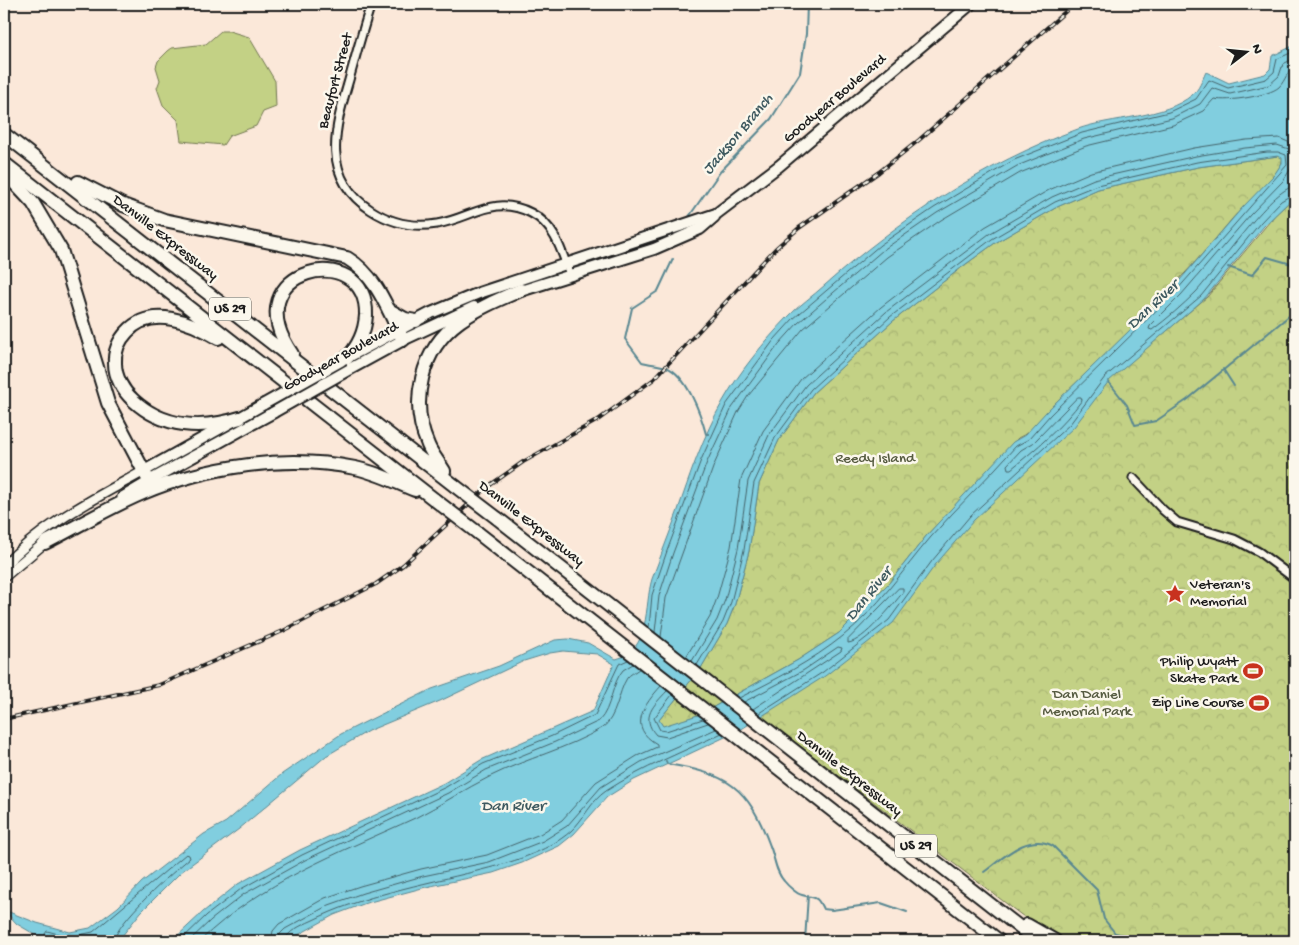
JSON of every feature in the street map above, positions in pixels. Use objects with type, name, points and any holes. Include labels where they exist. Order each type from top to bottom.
[{"type":"highway","points":[[4,130],[87,187],[144,213],[186,225],[348,258],[365,271],[389,310],[401,335]]},
{"type":"highway","name":"Danville Expressway","points":[[4,134],[1037,941]]},
{"type":"highway","name":"US 29","points":[[4,163],[999,941]]},
{"type":"highway","points":[[4,172],[33,203],[61,250],[108,403],[146,476]]},
{"type":"highway","points":[[300,366],[280,336],[276,308],[284,288],[295,278],[310,271],[326,270],[341,274],[352,282],[362,295],[366,311],[363,333],[346,363]]},
{"type":"highway","points":[[454,484],[428,445],[422,427],[419,397],[423,373],[438,343],[458,322],[521,290]]},
{"type":"highway","points":[[389,310],[404,319],[416,321]]},
{"type":"highway","points":[[240,418],[220,423],[191,425],[159,418],[141,407],[125,391],[116,373],[115,356],[120,341],[134,325],[150,318],[164,318],[204,330],[245,357],[252,358]]},
{"type":"highway","points":[[45,542],[146,492],[196,476],[242,467],[292,463],[337,465],[374,473],[431,497]]},
{"type":"highway","points":[[883,851],[894,866],[953,912],[985,941]]},
{"type":"highway","points":[[933,860],[946,866],[1015,917],[1055,941]]},
{"type":"main road","name":"Goodyear Boulevard","points":[[146,476],[264,404],[401,335],[521,290],[668,244],[700,229],[716,214],[773,171],[971,4]]},
{"type":"main road","name":"Goodyear Boulevard","points":[[401,335],[416,321],[479,293],[716,214]]},
{"type":"main road","name":"Goodyear Boulevard","points":[[146,476],[274,412],[346,363]]},
{"type":"street","name":"Beaufort Street","points":[[370,4],[335,131],[337,162],[353,194],[380,215],[411,225],[440,223],[494,206],[524,210],[540,218],[551,230],[570,275]]},
{"type":"street","name":"Goodyear Boulevard","points":[[4,576],[45,542],[146,476]]},
{"type":"street","name":"Goodyear Boulevard","points":[[4,566],[24,545],[49,527],[146,476]]},
{"type":"street","points":[[1133,478],[1177,522],[1234,539],[1259,552],[1295,579]]},
{"type":"green space","points":[[221,31],[229,31],[249,37],[275,81],[276,107],[263,112],[256,126],[229,136],[223,145],[181,141],[178,120],[163,105],[157,88],[160,80],[156,67],[158,61],[172,48],[206,44]]},
{"type":"green space","name":"Reedy Island","points":[[1278,156],[1283,158],[1276,173],[1232,219],[1191,267],[1056,402],[1034,427],[1018,438],[927,535],[889,583],[839,633],[798,660],[701,714],[663,727],[659,720],[701,668],[727,624],[735,604],[749,551],[759,484],[779,440],[814,392],[893,321],[966,264],[995,243],[1057,207],[1098,189],[1198,167]]},
{"type":"green space","name":"Dan Daniel Memorial Park","points":[[1295,197],[1295,941],[1068,941],[1034,924],[1020,914],[758,714],[961,529],[1107,381],[1207,297],[1275,215]]},
{"type":"water","name":"Dan River","points":[[1295,45],[1295,196],[1264,226],[1204,299],[1109,381],[1074,427],[974,520],[936,564],[893,623],[825,676],[740,730],[634,780],[607,797],[574,834],[559,846],[522,863],[493,873],[426,887],[366,903],[334,915],[287,941],[172,941],[203,912],[238,884],[300,850],[444,783],[481,760],[593,711],[614,664],[597,654],[563,651],[550,653],[524,661],[440,701],[368,731],[326,756],[239,829],[181,872],[141,912],[118,941],[46,941],[17,924],[4,910],[37,923],[70,932],[90,928],[118,907],[142,882],[204,834],[226,822],[282,774],[341,734],[432,689],[499,666],[555,640],[568,639],[588,643],[616,659],[627,654],[635,647],[641,637],[652,579],[709,428],[723,401],[745,368],[770,336],[792,313],[883,238],[944,195],[976,176],[1043,143],[1078,129],[1153,113],[1181,103],[1197,90],[1206,72],[1229,83],[1265,74],[1270,69],[1272,56]],"holes":[[[1278,156],[1282,158],[1282,163],[1274,175],[1242,208],[1173,288],[1046,412],[1025,435],[1013,442],[927,535],[889,583],[839,633],[798,660],[701,714],[663,726],[659,720],[701,668],[727,624],[735,604],[749,551],[759,484],[779,440],[814,392],[893,321],[966,264],[995,243],[1057,207],[1098,189],[1198,167]]]},
{"type":"waterway","name":"Jackson Branch","points":[[688,218],[720,172],[771,119],[800,73],[806,34],[807,4]]},
{"type":"waterway","points":[[1228,267],[1252,275],[1267,257],[1295,265]]},
{"type":"waterway","name":"Jackson Branch","points":[[673,259],[658,291],[632,308],[625,339],[642,362],[666,367],[674,371],[687,387],[697,407],[706,434],[709,434]]},
{"type":"waterway","points":[[1108,381],[1127,405],[1135,425],[1156,421],[1187,400],[1295,311]]},
{"type":"waterway","points":[[1223,369],[1234,386]]},
{"type":"waterway","points":[[666,761],[667,764],[688,768],[721,779],[733,786],[744,796],[762,826],[781,877],[798,893],[817,899],[823,909],[832,910],[881,903],[907,912]]},
{"type":"waterway","points":[[984,872],[1025,844],[1034,842],[1053,846],[1097,890],[1104,919],[1115,933],[1150,941]]},
{"type":"waterway","points":[[805,941],[808,895]]},
{"type":"railway","points":[[4,719],[159,685],[283,631],[376,584],[403,565],[486,488],[523,462],[598,420],[654,379],[776,248],[799,228],[879,172],[919,140],[1074,4]]},
{"type":"place","name":"Veteran's Memorial","points":[[1175,594]]},
{"type":"place","name":"Philip Wyatt Skate Park","points":[[1253,671]]},
{"type":"place","name":"Zip Line Course","points":[[1259,703]]}]
